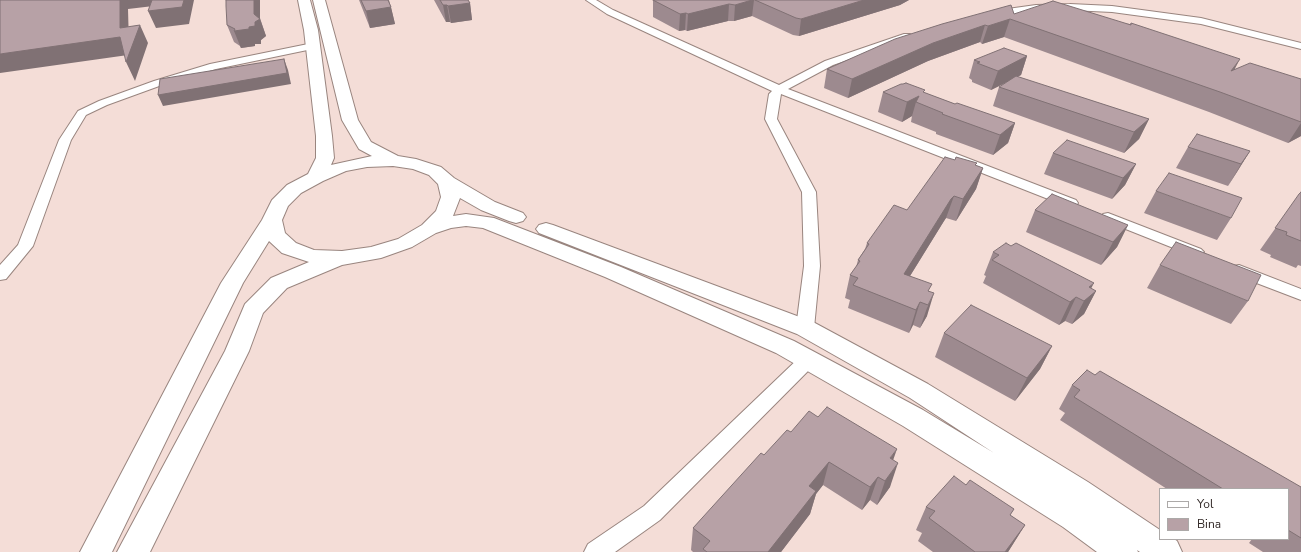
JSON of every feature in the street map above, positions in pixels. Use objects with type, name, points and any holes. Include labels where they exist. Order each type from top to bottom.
[{"type":"street","points":[[304,0],[311,30],[324,136],[324,158],[316,177]]},
{"type":"street","points":[[319,0],[350,120],[366,145],[393,161]]},
{"type":"street","points":[[590,0],[610,12],[780,90],[1083,208]]},
{"type":"street","points":[[985,15],[1036,8],[1070,7],[1112,9],[1202,21],[1301,46]]},
{"type":"street","points":[[806,328],[812,266],[808,192],[771,119],[775,94],[787,84],[829,63],[915,33]]},
{"type":"street","points":[[0,275],[24,246],[65,140],[82,113],[103,103],[158,83],[214,66],[313,46]]},
{"type":"street","points":[[96,552],[232,283],[272,220],[279,204],[294,189],[316,177],[341,167],[367,162],[393,161],[416,164],[435,171],[447,182],[488,206],[806,328],[919,391],[1077,491],[1166,552]]},
{"type":"street","points":[[429,229],[445,213],[451,197],[447,182]]},
{"type":"street","points":[[1098,213],[1207,257]]},
{"type":"street","points":[[272,220],[276,235],[289,248],[312,256],[342,258]]},
{"type":"street","points":[[133,552],[237,351],[253,310],[279,283],[310,269],[342,258],[380,252],[405,243],[429,229],[447,223],[466,220],[487,222],[613,272],[785,348],[913,418],[1061,508],[1122,552]]},
{"type":"street","points":[[1229,265],[1301,295]]},
{"type":"street","points":[[596,552],[652,513],[808,360]]},
{"type":"building","points":[[0,0],[120,0],[120,28],[140,25],[126,62],[120,37],[0,54]]},
{"type":"building","points":[[152,0],[184,0],[182,7],[148,11]]},
{"type":"building","points":[[226,0],[254,0],[254,14],[260,19],[255,22],[255,26],[249,27],[249,29],[234,31],[235,29],[227,25]]},
{"type":"building","points":[[361,0],[388,0],[391,7],[366,11]]},
{"type":"building","points":[[440,0],[468,0],[470,3],[448,6],[443,5]]},
{"type":"building","points":[[653,0],[752,0],[735,5],[729,4],[688,14],[680,14]]},
{"type":"building","points":[[755,0],[864,0],[801,19]]},
{"type":"building","points":[[1053,1],[1131,25],[1131,23],[1240,59],[1231,71],[1250,63],[1301,79],[1301,122],[1220,92],[1010,19],[988,26],[985,25],[933,43],[852,79],[827,69],[895,39],[942,24],[1011,5],[1014,14]]},
{"type":"building","points":[[1004,48],[1027,56],[998,71],[977,63],[980,62],[974,60]]},
{"type":"building","points":[[284,59],[287,73],[158,95],[160,79]]},
{"type":"building","points":[[1016,76],[1149,119],[1134,132],[999,87]]},
{"type":"building","points":[[906,83],[925,90],[923,92],[955,104],[957,103],[1015,123],[1000,135],[942,114],[943,113],[916,102],[919,96],[907,102],[883,92]]},
{"type":"building","points":[[1197,134],[1250,151],[1241,164],[1188,147]]},
{"type":"building","points":[[1067,140],[1136,164],[1123,178],[1053,153]]},
{"type":"building","points":[[945,157],[955,160],[956,157],[977,163],[975,165],[983,168],[963,199],[954,196],[951,199],[904,274],[932,284],[928,291],[934,293],[928,305],[920,302],[916,310],[853,285],[858,278],[850,275],[860,261],[858,260],[869,244],[867,243],[894,205],[907,210]]},
{"type":"building","points":[[1169,173],[1242,198],[1231,218],[1156,191]]},
{"type":"building","points":[[1301,192],[1301,241],[1286,235],[1287,232],[1275,228]]},
{"type":"building","points":[[1052,194],[1128,225],[1113,242],[1035,210]]},
{"type":"building","points":[[1176,242],[1261,275],[1248,301],[1160,265]]},
{"type":"building","points":[[1006,243],[1011,246],[1016,243],[1094,283],[1089,287],[1096,291],[1084,301],[1076,297],[1070,302],[992,260],[999,255],[993,252]]},
{"type":"building","points":[[971,305],[1052,346],[1027,378],[944,333]]},
{"type":"building","points":[[1087,370],[1095,375],[1100,371],[1301,487],[1301,538],[1289,531],[1289,488],[1221,488],[1074,397],[1080,390],[1072,385]]},
{"type":"building","points":[[827,407],[897,449],[890,458],[898,463],[885,481],[878,477],[870,487],[829,462],[809,486],[816,491],[768,552],[707,552],[703,549],[710,541],[693,528],[761,453],[764,455],[787,430],[791,432],[809,411],[818,417]]},
{"type":"building","points":[[954,476],[966,485],[970,480],[1014,509],[1010,515],[1025,525],[1005,552],[975,552],[929,518],[935,511],[926,507]]}]
